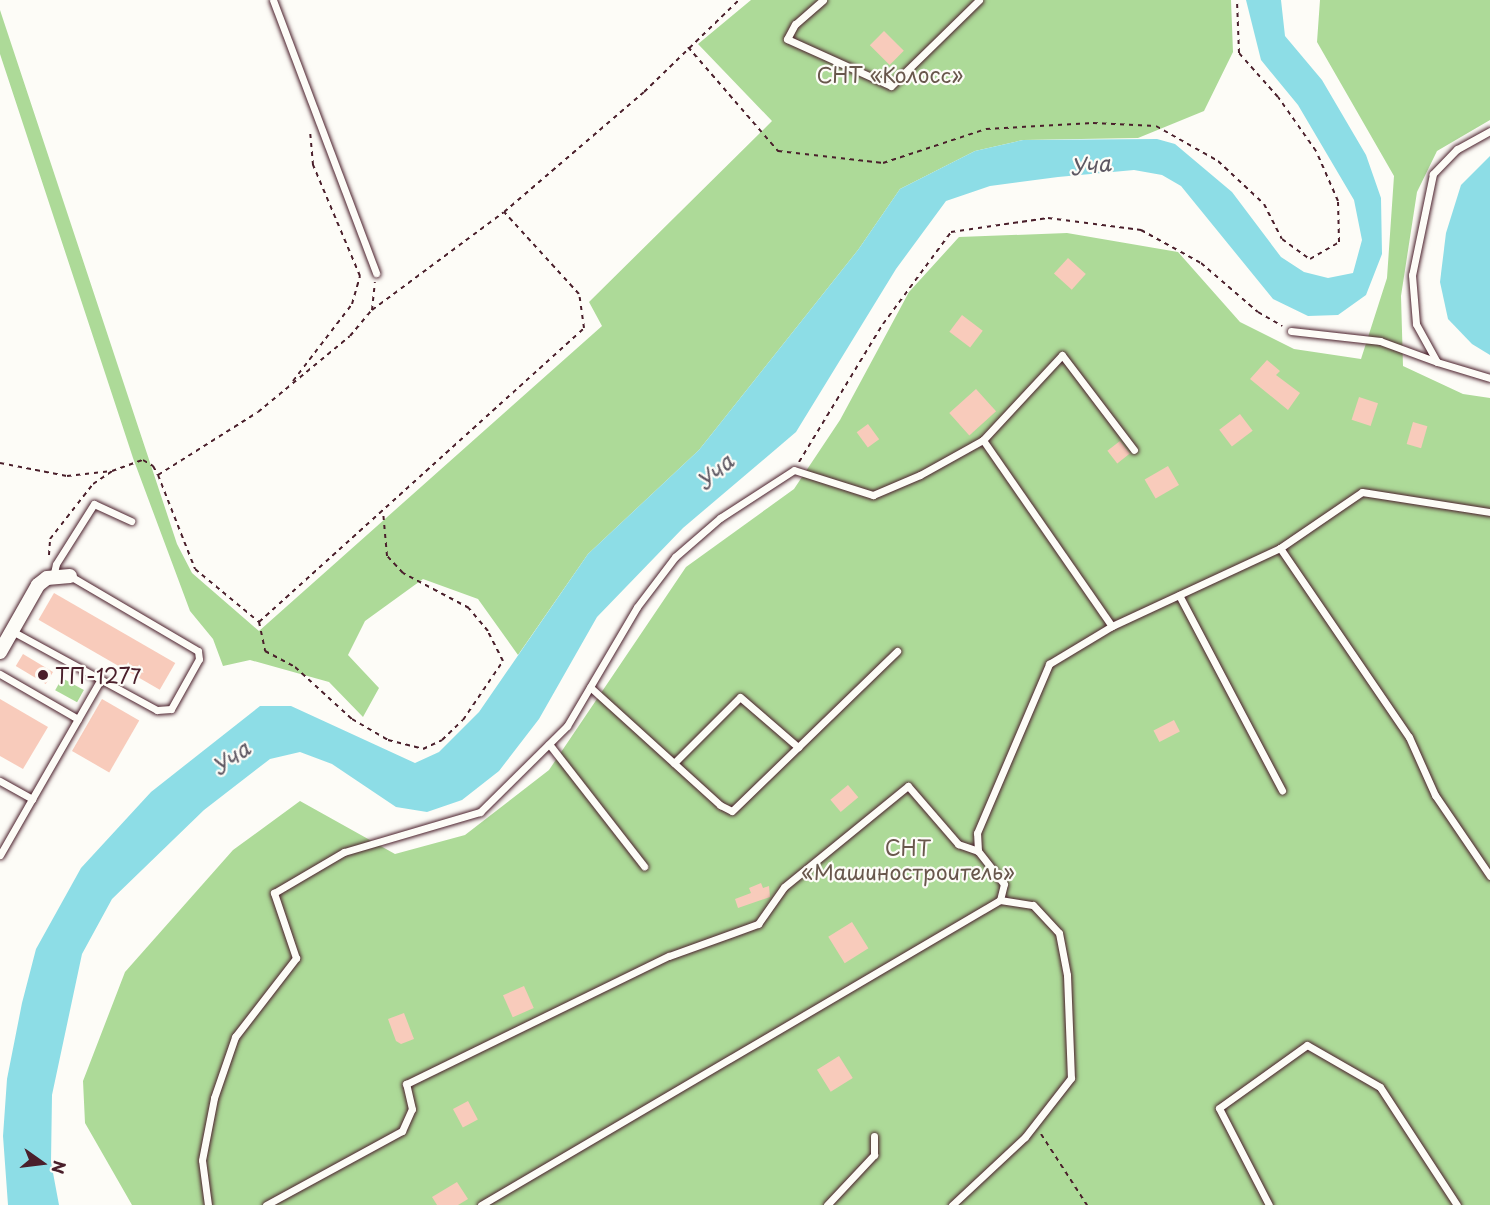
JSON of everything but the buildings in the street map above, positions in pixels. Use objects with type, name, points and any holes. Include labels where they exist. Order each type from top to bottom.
[{"type":"street","points":[[0,652],[38,585],[50,578],[70,576]]},
{"type":"lane","points":[[273,0],[376,273]]},
{"type":"lane","points":[[823,0],[795,24],[787,39],[891,86],[979,0]]},
{"type":"lane","points":[[1437,362],[1416,324],[1412,275],[1432,174],[1457,149],[1490,131]]},
{"type":"lane","points":[[1291,332],[1380,341],[1490,378]]},
{"type":"lane","points":[[208,1205],[202,1160],[214,1098],[235,1037],[296,958],[274,893],[344,852],[480,812],[567,726],[637,607],[675,557],[720,518],[794,470],[873,495],[983,440],[1062,355],[1134,450]]},
{"type":"lane","points":[[983,440],[1112,626]]},
{"type":"lane","points":[[978,851],[977,833],[1049,664],[1112,626],[1280,548],[1362,492],[1490,512]]},
{"type":"lane","points":[[50,578],[94,504],[131,521]]},
{"type":"lane","points":[[1280,548],[1409,736],[1435,795],[1490,876]]},
{"type":"lane","points":[[12,630],[165,712],[171,709],[194,669],[198,651],[70,576]]},
{"type":"lane","points":[[1179,595],[1281,790]]},
{"type":"lane","points":[[590,687],[720,804],[732,811],[897,651]]},
{"type":"lane","points":[[0,674],[78,718]]},
{"type":"lane","points":[[0,855],[101,679]]},
{"type":"lane","points":[[674,763],[740,697],[798,747]]},
{"type":"lane","points":[[549,744],[644,866]]},
{"type":"lane","points":[[0,781],[32,799]]},
{"type":"lane","points":[[266,1205],[402,1131],[412,1109],[405,1083],[669,956],[758,924],[784,887],[908,786],[958,844],[978,851],[1004,884],[1000,900]]},
{"type":"lane","points":[[481,1205],[1000,900],[1033,905],[1059,933],[1067,975],[1071,1078],[1035,1125],[952,1205]]},
{"type":"lane","points":[[1269,1205],[1219,1108],[1307,1045],[1380,1087],[1456,1205]]},
{"type":"lane","points":[[827,1205],[874,1155],[874,1136]]},
{"type":"path","points":[[158,475],[258,412],[350,336],[372,310],[504,212],[644,92],[688,46],[740,0]]},
{"type":"path","points":[[688,46],[778,151],[883,163],[986,129],[1093,123],[1156,126],[1218,161],[1264,204],[1282,239],[1310,259],[1339,242],[1338,201],[1316,151],[1278,97],[1239,53],[1237,0]]},
{"type":"path","points":[[288,387],[338,325],[359,287],[360,276],[313,165],[310,125]]},
{"type":"path","points":[[259,622],[584,328],[579,294],[504,212]]},
{"type":"path","points":[[794,470],[883,324],[951,232],[1048,218],[1141,230],[1201,263],[1258,312],[1291,332]]},
{"type":"path","points":[[372,310],[376,273]]},
{"type":"path","points":[[0,463],[67,476],[112,471],[143,460],[153,466],[195,569],[259,622],[265,651],[295,667],[352,719],[388,740],[423,749],[442,740],[463,720],[503,662],[488,631],[469,608],[403,573],[387,556],[383,511]]},
{"type":"path","points":[[50,578],[50,539],[93,484],[112,471]]},
{"type":"path","points":[[1035,1125],[1087,1205]]},
{"type":"green space","name":"СНТ «Колосс»","points":[[751,0],[1231,0],[1233,52],[1204,111],[1138,138],[1023,140],[975,151],[900,189],[858,250],[699,450],[588,554],[518,655],[478,599],[423,579],[365,621],[348,655],[379,688],[363,717],[329,682],[250,660],[223,666],[213,639],[190,611],[133,458],[0,54],[0,10],[177,544],[192,573],[259,631],[602,326],[589,302],[772,121],[698,44]]},
{"type":"green space","name":"СНТ «Машиностроитель»","points":[[1320,0],[1490,0],[1490,120],[1437,151],[1417,192],[1401,296],[1403,366],[1463,394],[1490,398],[1490,1205],[132,1205],[85,1123],[83,1081],[125,972],[233,850],[300,801],[395,854],[465,835],[549,770],[686,567],[794,489],[840,420],[909,292],[959,237],[1067,233],[1178,252],[1240,322],[1294,349],[1361,359],[1387,278],[1394,176],[1317,42]]},
{"type":"green space","points":[[62,678],[84,690],[77,702],[55,690]]},
{"type":"water","name":"Уча","points":[[1246,0],[1281,0],[1285,36],[1322,80],[1366,155],[1381,198],[1382,254],[1366,295],[1338,315],[1308,316],[1273,299],[1181,186],[1162,175],[1134,170],[1058,177],[990,186],[946,201],[896,269],[796,432],[683,528],[597,617],[539,719],[499,771],[462,800],[427,812],[396,807],[332,764],[300,752],[270,759],[204,810],[112,899],[82,954],[52,1095],[51,1162],[59,1205],[8,1205],[3,1136],[7,1079],[22,1003],[36,949],[81,868],[151,792],[260,706],[291,706],[415,763],[439,752],[479,712],[588,554],[699,450],[858,250],[900,189],[975,151],[1023,140],[1157,139],[1175,144],[1232,192],[1281,257],[1304,272],[1328,278],[1353,273],[1362,240],[1354,200],[1298,105],[1261,60]]},
{"type":"water","points":[[1490,156],[1490,355],[1472,344],[1448,319],[1440,282],[1446,233],[1461,185]]},
{"type":"place","name":"ТП-1277","points":[[43,675]]}]
